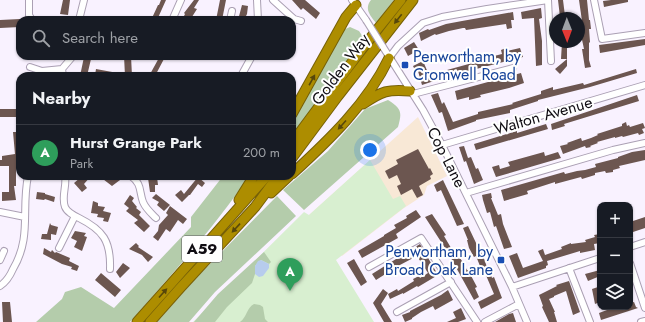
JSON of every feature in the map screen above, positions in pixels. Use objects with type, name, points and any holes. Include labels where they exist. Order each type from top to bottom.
[{"type":"highway","name":"Golden Way","points":[[296,138],[364,46],[401,0]]},
{"type":"highway","name":"Golden Way","points":[[296,153],[413,0]]},
{"type":"highway","points":[[296,107],[346,17],[356,2]]},
{"type":"highway","points":[[296,170],[340,127],[356,108],[383,71],[389,58]]},
{"type":"highway","points":[[356,108],[382,92],[394,90],[411,93]]},
{"type":"highway","points":[[201,251],[252,180]]},
{"type":"highway","name":"A59","points":[[136,322],[263,180]]},
{"type":"highway","name":"A59","points":[[150,322],[255,208],[275,180]]},
{"type":"highway","points":[[255,208],[286,180]]},
{"type":"street","points":[[29,0],[30,16]]},
{"type":"street","points":[[80,16],[84,0]]},
{"type":"street","points":[[173,16],[181,0]]},
{"type":"street","points":[[257,0],[258,16]]},
{"type":"street","points":[[273,0],[291,16]]},
{"type":"street","points":[[389,58],[398,46],[423,23],[442,17],[548,0],[551,61]]},
{"type":"street","points":[[594,0],[602,39],[645,33]]},
{"type":"street","name":"Cop Lane","points":[[356,2],[389,58],[423,110],[442,145],[512,287],[527,322]]},
{"type":"street","points":[[231,16],[232,11]]},
{"type":"street","points":[[296,20],[301,21]]},
{"type":"street","points":[[63,72],[70,60]]},
{"type":"street","points":[[244,72],[250,60]]},
{"type":"street","points":[[30,68],[52,72]]},
{"type":"street","points":[[411,93],[513,68]]},
{"type":"street","name":"Walton Avenue","points":[[442,145],[645,85]]},
{"type":"street","points":[[466,193],[613,150],[645,143]]},
{"type":"street","points":[[0,286],[9,276],[21,254],[25,238],[25,190],[27,180]]},
{"type":"street","points":[[66,180],[63,201],[64,206],[67,211],[94,226],[102,234],[111,256],[110,269]]},
{"type":"street","points":[[136,180],[138,182],[143,202],[156,218]]},
{"type":"street","points":[[0,212],[25,216]]},
{"type":"street","points":[[59,248],[65,233],[75,216]]},
{"type":"street","points":[[370,267],[421,238],[477,322]]},
{"type":"street","points":[[633,246],[645,242]]},
{"type":"street","points":[[0,260],[4,251]]},
{"type":"street","points":[[512,287],[597,259]]},
{"type":"street","points":[[569,268],[590,322]]},
{"type":"street","points":[[633,272],[645,308]]},
{"type":"street","points":[[397,312],[451,282]]},
{"type":"street","points":[[485,322],[520,304]]},
{"type":"street","points":[[641,322],[645,321]]},
{"type":"shaded area","points":[[418,117],[447,176],[427,186],[424,195],[404,208],[342,256],[309,215]]},
{"type":"green space","points":[[371,0],[394,0],[376,23],[370,15],[368,9]]},
{"type":"green space","points":[[350,27],[359,31],[365,40],[334,75],[296,132],[296,116],[314,80],[343,30]]},
{"type":"green space","points":[[388,100],[400,111],[398,127],[304,210],[283,190],[328,151],[365,109]]},
{"type":"green space","points":[[370,160],[393,199],[400,196],[406,206],[336,260],[374,322],[193,322],[304,212],[309,215]]},
{"type":"green space","points":[[220,180],[246,180],[207,233],[130,322],[36,322],[62,299],[65,292],[81,287],[114,308],[191,227],[191,217]]},
{"type":"green space","points":[[277,196],[296,216],[215,292],[189,322],[157,322],[197,277]]},
{"type":"green space","points":[[264,252],[271,262],[269,264],[261,260],[255,266],[255,274],[252,283],[227,307],[215,322],[194,322],[218,294]]},
{"type":"green space","points":[[254,304],[263,307],[265,319],[268,322],[240,322],[250,307]]},
{"type":"water","points":[[261,260],[269,264],[269,268],[263,276],[259,277],[255,274],[255,266],[258,261]]},
{"type":"building","points":[[63,0],[70,0],[68,15],[60,14]]},
{"type":"building","points":[[161,0],[166,0],[159,16],[153,16],[158,5]]},
{"type":"building","points":[[194,0],[199,0],[194,8],[197,9],[193,16],[184,16],[184,13]]},
{"type":"building","points":[[220,0],[226,0],[223,16],[217,16]]},
{"type":"building","points":[[292,0],[305,0],[320,13],[316,19],[303,8],[301,10]]},
{"type":"building","points":[[558,0],[563,0],[564,12],[559,12]]},
{"type":"building","points":[[579,0],[587,0],[591,29],[589,29],[589,60],[591,67],[585,68],[582,49],[585,48],[585,12],[581,12]]},
{"type":"building","points":[[628,0],[628,2],[604,7],[603,1]]},
{"type":"building","points":[[242,5],[248,6],[246,16],[239,16]]},
{"type":"building","points":[[541,8],[542,18],[539,19],[542,41],[542,65],[536,66],[534,18],[522,19],[521,12]]},
{"type":"building","points":[[513,12],[514,20],[511,20],[512,28],[507,29],[506,24],[466,30],[463,28],[435,34],[421,41],[419,33],[428,29],[429,30],[446,24]]},
{"type":"building","points":[[16,19],[16,27],[0,28],[0,20]]},
{"type":"building","points":[[645,39],[645,45],[600,53],[599,45]]},
{"type":"building","points":[[414,42],[419,50],[408,56],[404,48]]},
{"type":"building","points":[[506,48],[507,51],[520,48],[523,57],[449,76],[447,70],[476,62],[475,58],[479,58],[480,61],[489,58],[488,55],[493,54],[494,56],[502,54],[501,50]]},
{"type":"building","points":[[562,48],[567,48],[567,59],[561,59]]},
{"type":"building","points":[[567,59],[567,66],[560,74],[555,69]]},
{"type":"building","points":[[83,60],[91,60],[88,72],[81,72]]},
{"type":"building","points":[[124,60],[131,60],[132,72],[125,72]]},
{"type":"building","points":[[158,60],[163,60],[157,72],[151,72]]},
{"type":"building","points":[[423,61],[429,75],[432,75],[434,81],[422,85],[418,71],[416,72],[413,66]]},
{"type":"building","points":[[96,69],[112,72],[96,72]]},
{"type":"building","points":[[636,69],[637,73],[538,100],[510,110],[510,113],[476,120],[448,131],[442,112],[439,113],[431,95],[438,93],[442,104],[444,102],[453,122],[478,114],[478,112],[513,104],[512,103],[541,94],[541,91],[553,87],[553,90],[583,83],[584,85]]},
{"type":"building","points":[[521,73],[524,83],[480,95],[481,97],[469,100],[469,97],[457,100],[455,91]]},
{"type":"building","points":[[637,95],[639,101],[564,124],[565,126],[552,130],[551,124]]},
{"type":"building","points":[[0,109],[16,109],[16,117],[0,117]]},
{"type":"building","points":[[626,122],[627,126],[629,125],[630,127],[643,123],[645,128],[642,129],[644,133],[639,135],[638,133],[623,137],[615,137],[597,142],[598,143],[590,146],[591,147],[586,148],[585,146],[563,154],[560,146],[581,138],[582,141],[591,138],[598,135],[597,134],[622,126],[622,124]]},
{"type":"building","points":[[546,124],[548,129],[476,150],[474,144],[517,131],[517,133]]},
{"type":"building","points":[[13,132],[16,132],[16,186],[14,186],[16,200],[2,201],[2,192],[9,192],[9,166],[0,166],[0,160],[2,160],[2,156],[15,154]]},
{"type":"building","points":[[464,146],[468,158],[471,157],[483,180],[474,184],[466,161],[464,162],[459,147]]},
{"type":"building","points":[[418,149],[433,174],[430,176],[431,179],[419,186],[423,195],[417,198],[412,189],[401,195],[397,186],[401,184],[397,175],[389,179],[385,171],[398,164],[396,160]]},
{"type":"building","points":[[645,150],[645,160],[619,166],[620,168],[613,170],[613,172],[606,173],[605,171],[595,173],[595,175],[582,179],[581,177],[555,184],[555,182],[527,191],[528,194],[504,201],[501,190],[564,172],[565,174],[596,167],[595,164],[618,158],[632,152]]},
{"type":"building","points":[[544,152],[545,156],[558,152],[561,158],[496,177],[492,167],[499,165],[500,169],[510,166],[508,162]]},
{"type":"building","points":[[78,180],[88,180],[84,184],[87,188],[82,192],[74,183]]},
{"type":"building","points":[[104,180],[120,180],[112,186]]},
{"type":"building","points":[[148,180],[157,180],[158,185],[155,185],[155,192],[150,192]]},
{"type":"building","points":[[196,180],[202,180],[205,183],[202,187],[198,184],[190,195],[182,202],[175,195],[181,190],[184,194]]},
{"type":"building","points":[[443,180],[464,224],[457,226],[441,190],[437,192],[434,185]]},
{"type":"building","points":[[37,192],[55,197],[54,202],[45,199],[36,199]]},
{"type":"building","points":[[491,193],[491,198],[498,215],[501,214],[503,224],[512,247],[504,249],[496,226],[494,227],[490,212],[487,213],[482,195]]},
{"type":"building","points":[[156,194],[170,205],[164,211],[157,205],[159,202],[152,198]]},
{"type":"building","points":[[130,195],[134,198],[132,201],[137,207],[136,208],[141,212],[139,215],[150,226],[144,232],[134,223],[138,220],[126,211],[129,208],[124,204]]},
{"type":"building","points":[[93,201],[98,203],[98,206],[105,207],[103,211],[111,213],[108,222],[103,221],[104,218],[97,217],[98,214],[91,213]]},
{"type":"building","points":[[170,206],[187,219],[183,224],[178,220],[170,232],[166,229],[158,241],[153,237],[158,231],[159,225],[168,215],[166,213]]},
{"type":"building","points":[[416,210],[421,217],[396,234],[398,238],[362,258],[358,251],[396,228],[394,225],[407,218],[406,216]]},
{"type":"building","points":[[432,214],[446,235],[444,236],[454,253],[456,252],[477,287],[475,288],[479,297],[474,300],[447,251],[425,217]]},
{"type":"building","points":[[645,217],[645,228],[633,232],[633,221]]},
{"type":"building","points":[[50,223],[51,225],[58,227],[56,235],[51,234],[51,240],[41,239],[42,234],[47,234]]},
{"type":"building","points":[[468,226],[487,267],[489,267],[492,278],[494,277],[502,298],[481,309],[478,302],[494,294],[482,266],[480,266],[476,256],[474,257],[469,248],[468,240],[463,228]]},
{"type":"building","points":[[75,231],[86,233],[84,236],[87,237],[82,251],[74,247],[77,241],[71,238]]},
{"type":"building","points":[[597,234],[597,244],[594,244],[595,250],[580,253],[580,251],[547,261],[548,265],[546,268],[518,278],[509,256],[517,253],[523,268],[543,261],[538,251],[543,249],[545,255],[562,249],[561,247],[571,243],[586,242],[585,240],[595,237],[594,235]]},
{"type":"building","points":[[136,243],[139,246],[138,247],[153,257],[148,262],[142,255],[129,249]]},
{"type":"building","points":[[420,244],[438,275],[418,287],[417,286],[390,299],[388,294],[397,289],[398,291],[414,281],[413,279],[419,276],[420,278],[428,273],[417,256],[376,280],[372,274]]},
{"type":"building","points":[[44,248],[51,252],[52,250],[55,253],[56,252],[70,258],[69,261],[79,266],[77,271],[71,269],[72,267],[62,264],[43,254]]},
{"type":"building","points":[[354,259],[367,282],[361,286],[347,263]]},
{"type":"building","points":[[123,263],[130,268],[120,278],[116,272]]},
{"type":"building","points":[[597,271],[597,277],[588,281],[585,274]]},
{"type":"building","points":[[101,273],[121,290],[115,297],[95,280]]},
{"type":"building","points":[[569,281],[580,312],[573,315],[566,291],[549,299],[555,312],[557,322],[549,322],[542,307],[543,306],[539,295],[557,286],[556,285]]},
{"type":"building","points":[[597,287],[597,303],[595,304],[592,289]]},
{"type":"building","points":[[383,289],[388,293],[381,304],[392,322],[384,322],[373,303]]},
{"type":"building","points":[[448,290],[453,300],[435,310],[433,306],[405,322],[402,315]]},
{"type":"building","points":[[2,302],[10,302],[12,322],[3,322]]},
{"type":"building","points":[[634,302],[638,308],[633,310]]},
{"type":"building","points":[[461,308],[466,319],[458,322],[447,322],[456,318],[453,312]]},
{"type":"building","points":[[607,310],[632,310],[601,320],[599,313]]},
{"type":"building","points":[[513,313],[516,322],[495,322],[509,314]]},
{"type":"place","name":"Penwortham, by Cromwell Road","points":[[405,65]]},
{"type":"place","name":"Penwortham, by Broad Oak Lane","points":[[501,260]]},
{"type":"place","name":"Hurst Grange Park","points":[[290,291]]}]
